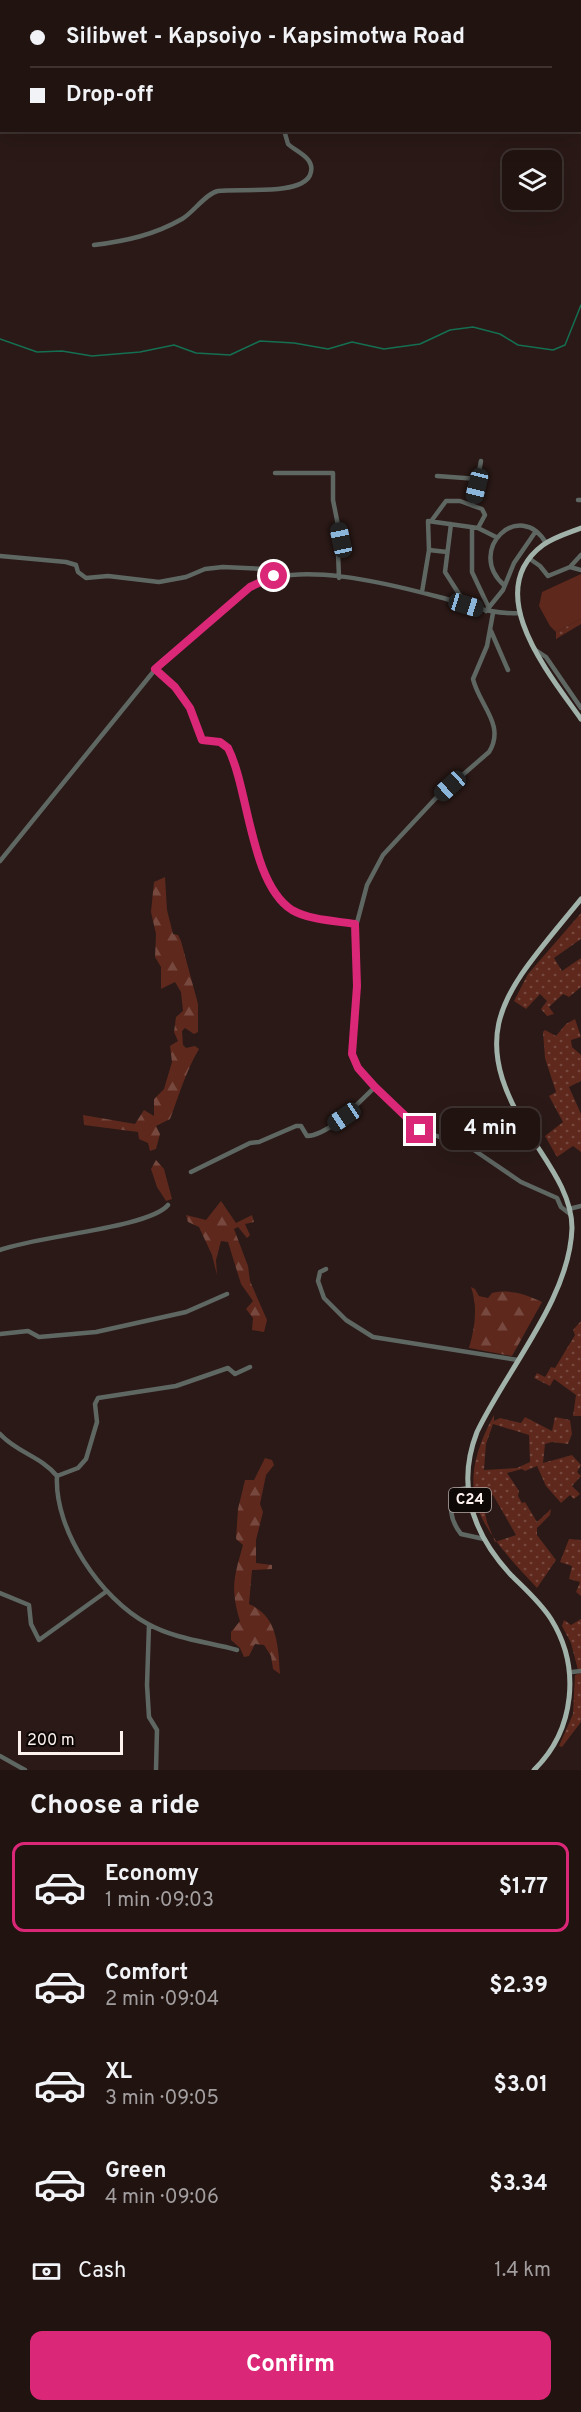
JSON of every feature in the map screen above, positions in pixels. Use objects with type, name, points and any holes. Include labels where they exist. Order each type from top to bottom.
[{"type":"main road","points":[[581,528],[546,543],[530,559],[520,584],[520,613],[524,631],[581,718]]},
{"type":"main road","name":"C24","points":[[534,1770],[556,1742],[566,1721],[571,1698],[572,1672],[565,1647],[553,1621],[498,1559],[484,1539],[466,1488],[470,1454],[477,1432],[562,1279],[569,1252],[569,1211],[557,1178],[513,1108],[499,1073],[496,1040],[502,1008],[517,979],[581,899]]},
{"type":"street","points":[[94,245],[133,239],[164,228],[185,217],[211,193],[287,188],[303,182],[309,177],[311,166],[302,152],[288,144],[285,132]]},
{"type":"street","points":[[472,504],[481,461]]},
{"type":"street","points":[[275,473],[333,473],[333,500],[341,540],[338,552],[339,578]]},
{"type":"street","points":[[437,476],[478,479]]},
{"type":"street","points":[[422,592],[429,550],[428,522],[446,501],[479,507],[485,515],[478,528]]},
{"type":"street","points":[[432,520],[472,529],[478,528],[496,537]]},
{"type":"street","points":[[452,524],[445,572],[466,605]]},
{"type":"street","points":[[504,585],[491,562],[493,542],[496,537],[503,530],[514,526],[528,527],[536,531],[546,543]]},
{"type":"street","points":[[472,529],[472,572],[487,609]]},
{"type":"street","points":[[487,609],[536,531]]},
{"type":"street","points":[[429,550],[447,552]]},
{"type":"street","points":[[530,559],[548,576],[570,567],[581,555]]},
{"type":"street","points":[[0,556],[66,562],[76,565],[78,572],[86,578],[108,576],[159,582],[186,577],[205,569],[223,567],[264,569],[274,576]]},
{"type":"street","points":[[570,567],[581,570]]},
{"type":"street","points":[[512,568],[525,568]]},
{"type":"street","points":[[0,861],[155,669],[250,587],[274,576],[339,578],[422,592],[487,609],[494,613],[520,613]]},
{"type":"street","points":[[494,613],[491,631],[473,680],[496,730],[494,745],[435,799],[383,855],[367,885],[355,924],[357,994],[352,1054],[358,1068],[420,1130],[483,1155],[521,1182],[557,1198],[561,1207],[569,1211],[581,1206]]},
{"type":"street","points":[[491,631],[508,670]]},
{"type":"street","points":[[534,649],[546,657],[581,708]]},
{"type":"street","points":[[155,669],[175,687],[190,708],[202,740],[220,742],[228,748],[249,812],[254,843],[264,870],[287,905],[309,916],[355,924]]},
{"type":"street","points":[[191,1172],[249,1143],[259,1142],[296,1126],[301,1126],[307,1136],[314,1135],[344,1117],[375,1087]]},
{"type":"street","points":[[0,1250],[43,1238],[138,1222],[156,1216],[168,1205]]},
{"type":"street","points":[[326,1269],[320,1272],[318,1278],[324,1298],[346,1320],[373,1337],[518,1359]]},
{"type":"street","points":[[0,1334],[28,1331],[39,1337],[82,1335],[186,1312],[227,1294]]},
{"type":"street","points":[[57,1476],[78,1468],[86,1459],[97,1422],[94,1404],[98,1398],[176,1386],[228,1368],[236,1374],[250,1367]]},
{"type":"street","points":[[0,1434],[16,1448],[44,1464],[57,1476],[59,1497],[73,1540],[107,1591],[149,1625],[187,1638],[237,1650]]},
{"type":"street","points":[[466,1488],[458,1490],[453,1497],[451,1505],[453,1520],[461,1534],[484,1539]]},
{"type":"street","points":[[0,1593],[29,1605],[31,1624],[39,1640],[107,1591]]},
{"type":"street","points":[[149,1625],[147,1685],[149,1718],[157,1730],[156,1770]]},
{"type":"street","points":[[572,1672],[581,1671]]},
{"type":"street","points":[[0,1756],[25,1770]]},
{"type":"green space","points":[[581,574],[581,619],[556,632],[539,606],[542,592]]},
{"type":"green space","points":[[581,619],[581,624],[556,639],[556,632]]},
{"type":"green space","points":[[165,877],[167,910],[173,934],[178,935],[181,941],[198,1004],[198,1032],[194,1034],[185,1028],[182,1031],[183,1045],[186,1048],[195,1046],[199,1049],[186,1074],[170,1119],[156,1126],[160,1134],[156,1149],[150,1151],[148,1143],[139,1139],[138,1132],[84,1125],[83,1115],[135,1124],[144,1110],[154,1116],[154,1099],[164,1089],[172,1062],[170,1046],[178,1041],[174,1032],[176,1017],[183,1011],[181,992],[175,982],[161,989],[161,967],[155,957],[156,934],[151,912],[154,882]]},
{"type":"green space","points":[[581,913],[581,939],[554,958],[562,971],[581,958],[581,987],[569,997],[563,994],[549,1007],[554,1014],[547,1016],[541,1009],[547,1001],[540,994],[526,1009],[514,1001],[528,974]]},
{"type":"green space","points":[[575,1019],[581,1037],[571,1040],[572,1047],[581,1055],[581,1081],[569,1087],[581,1114],[581,1152],[573,1146],[557,1157],[545,1136],[563,1122],[549,1096],[556,1092],[545,1058],[543,1032],[545,1030],[556,1036],[566,1024]]},
{"type":"green space","points":[[156,1160],[164,1169],[172,1199],[166,1201],[157,1187],[151,1169]]},
{"type":"green space","points":[[221,1201],[236,1223],[252,1215],[254,1222],[245,1224],[250,1235],[247,1238],[238,1227],[234,1229],[248,1266],[250,1281],[267,1320],[264,1332],[252,1330],[253,1318],[246,1309],[253,1301],[241,1284],[228,1242],[221,1241],[216,1260],[217,1275],[212,1255],[199,1227],[188,1222],[186,1215],[206,1220]]},
{"type":"green space","points":[[471,1287],[479,1296],[488,1298],[492,1293],[512,1292],[542,1302],[512,1356],[469,1348],[475,1318]]},
{"type":"green space","points":[[581,1321],[581,1416],[573,1416],[576,1395],[554,1379],[550,1386],[534,1378],[537,1373],[545,1377],[551,1367],[555,1368],[575,1335],[573,1330]]},
{"type":"green space","points":[[494,1415],[494,1421],[500,1418],[521,1423],[525,1417],[552,1431],[555,1417],[570,1420],[572,1434],[568,1444],[552,1442],[545,1444],[543,1463],[572,1455],[581,1465],[577,1472],[581,1476],[572,1486],[580,1494],[574,1499],[570,1495],[561,1503],[546,1486],[537,1466],[525,1471],[522,1469],[507,1473],[519,1491],[518,1496],[522,1503],[525,1502],[537,1522],[551,1509],[550,1515],[537,1528],[537,1535],[556,1560],[537,1588],[497,1541],[516,1535],[493,1495],[482,1498],[492,1535],[478,1509],[474,1489],[474,1467],[481,1443]],"holes":[[[493,1424],[529,1435],[530,1462],[517,1468],[484,1470],[486,1444]]]},
{"type":"green space","points":[[265,1458],[272,1460],[274,1465],[266,1475],[260,1504],[263,1512],[256,1540],[256,1563],[272,1565],[272,1569],[252,1570],[249,1604],[266,1616],[275,1633],[280,1674],[273,1669],[271,1656],[264,1645],[255,1644],[249,1656],[244,1657],[240,1648],[231,1640],[231,1632],[240,1621],[234,1591],[235,1574],[243,1545],[236,1539],[238,1509],[245,1480],[254,1480]]},
{"type":"green space","points":[[569,1539],[581,1540],[581,1596],[576,1592],[580,1582],[569,1579],[572,1566],[560,1562]]},
{"type":"green space","points":[[581,1619],[581,1670],[578,1670],[571,1643],[562,1626],[564,1620],[571,1625]]},
{"type":"green space","points":[[581,1673],[581,1722],[562,1747],[559,1746],[573,1714],[575,1675]]},
{"type":"waterway","points":[[0,339],[37,352],[62,351],[92,356],[140,352],[174,345],[196,353],[230,355],[260,341],[294,343],[328,349],[352,342],[384,349],[420,344],[450,330],[473,327],[500,334],[518,345],[553,350],[565,345],[581,305]]},
{"type":"route","points":[[274,576],[265,578],[250,587],[155,669],[175,687],[190,708],[202,740],[225,744],[232,754],[244,803],[249,812],[254,843],[273,887],[287,905],[292,910],[309,916],[355,924],[357,986],[352,1054],[358,1068],[420,1130]]}]
